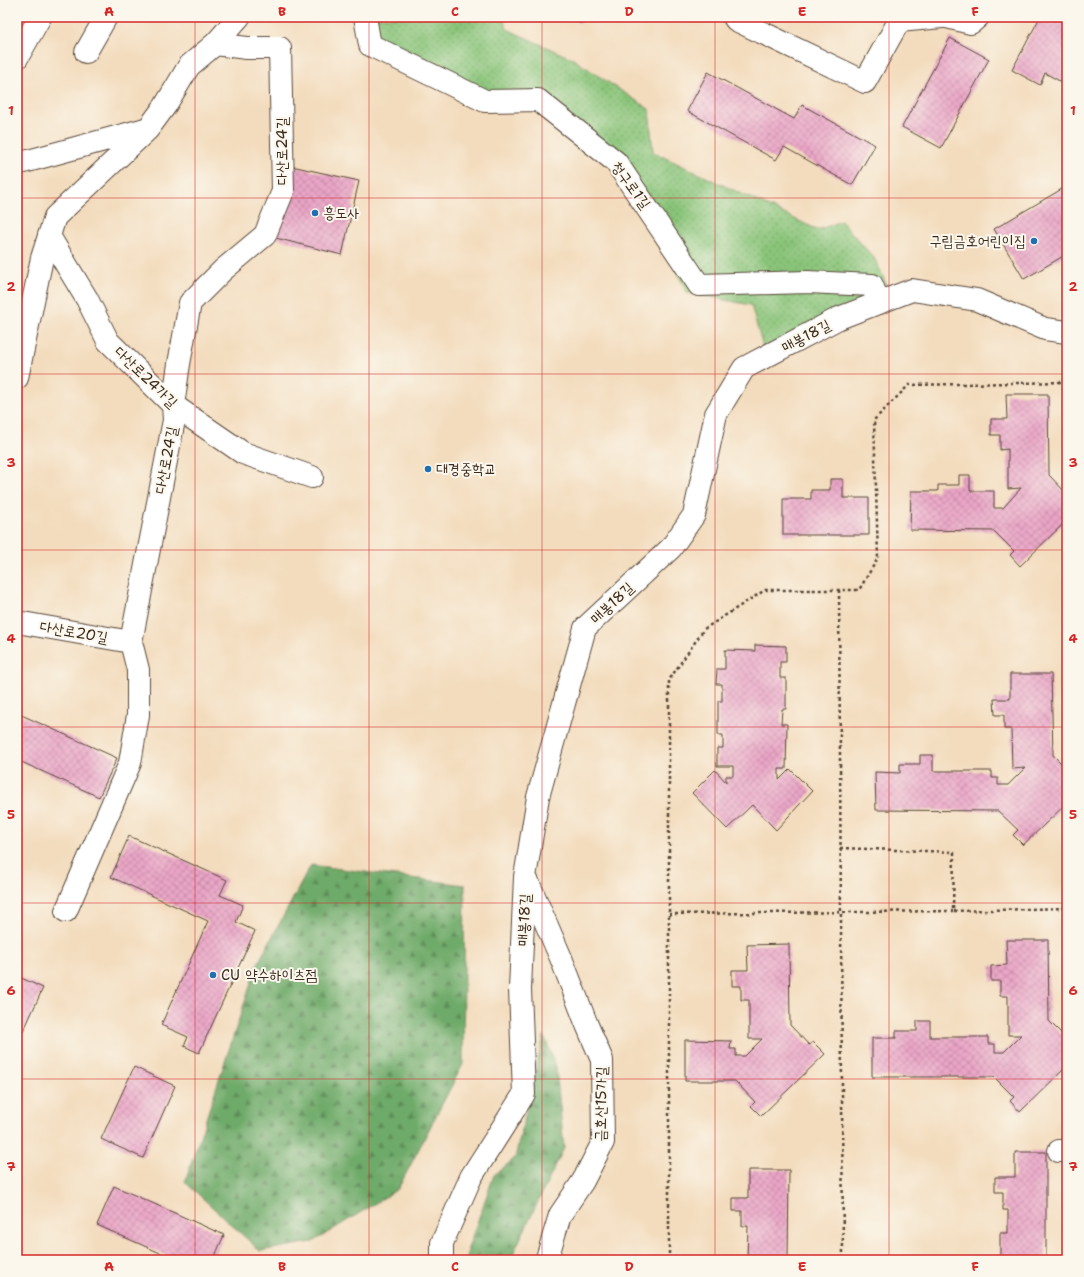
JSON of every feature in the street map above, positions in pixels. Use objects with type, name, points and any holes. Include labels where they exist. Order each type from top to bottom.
[{"type":"street","points":[[17,58],[40,17]]},
{"type":"street","points":[[86,52],[106,17]]},
{"type":"street","points":[[17,378],[42,258],[55,217],[148,129],[165,106],[189,66],[215,44],[239,17]]},
{"type":"street","name":"청구로1길","points":[[365,17],[370,45],[485,101],[538,100],[616,162],[699,285],[807,282],[872,285],[879,303]]},
{"type":"street","points":[[734,17],[736,20],[865,82],[895,19],[942,17]]},
{"type":"street","points":[[946,17],[971,23],[978,17]]},
{"type":"street","name":"다산로24길","points":[[131,642],[174,420],[173,405],[190,303],[223,270],[265,235],[283,191],[280,48],[247,48],[215,44]]},
{"type":"street","points":[[17,164],[148,129]]},
{"type":"street","name":"다산로24가길","points":[[49,236],[87,299],[108,341],[173,405],[243,453],[312,477]]},
{"type":"street","name":"매봉18길","points":[[442,1260],[442,1243],[471,1177],[524,1094],[520,989],[526,877],[538,797],[585,628],[671,548],[694,515],[716,414],[744,368],[839,318],[912,290],[977,300],[1045,330],[1067,332]]},
{"type":"street","name":"다산로20길","points":[[17,622],[131,642]]},
{"type":"street","points":[[66,911],[130,764],[138,715],[138,670],[131,642]]},
{"type":"street","name":"금호산15가길","points":[[526,877],[586,1025],[602,1060],[603,1142],[584,1181],[560,1215],[548,1255],[550,1260]]},
{"type":"path","points":[[669,1260],[668,680],[704,629],[765,590],[859,590],[878,558],[874,420],[909,385],[1067,382]]},
{"type":"path","points":[[839,590],[843,1260]]},
{"type":"path","points":[[840,848],[954,852],[953,910]]},
{"type":"path","points":[[669,914],[1067,908]]},
{"type":"green space","points":[[374,17],[503,17],[507,29],[573,59],[649,109],[653,152],[818,230],[841,221],[874,258],[891,293],[764,351],[751,305],[687,293],[622,156],[537,92],[487,96],[378,42]]},
{"type":"green space","points":[[311,865],[465,885],[463,1064],[398,1189],[313,1242],[260,1251],[185,1182],[257,965]]},
{"type":"green space","points":[[544,1035],[556,1067],[564,1148],[510,1260],[467,1260],[468,1248],[494,1175],[515,1158]]},
{"type":"building","points":[[568,17],[584,17],[580,23]]},
{"type":"building","points":[[1040,17],[1067,17],[1067,85],[1045,73],[1040,85],[1012,70]]},
{"type":"building","points":[[950,38],[989,59],[941,148],[902,127]]},
{"type":"building","points":[[708,72],[794,119],[802,105],[875,145],[852,185],[784,147],[776,160],[687,111]]},
{"type":"building","name":"흥도사","points":[[287,165],[359,181],[342,255],[268,236]]},
{"type":"building","name":"구립금호어린이집","points":[[1067,186],[1067,254],[1024,279],[994,229]]},
{"type":"building","points":[[1006,394],[1048,394],[1049,475],[1067,494],[1067,520],[1020,566],[1010,555],[1014,551],[994,531],[910,530],[911,491],[938,491],[938,485],[959,485],[959,475],[970,475],[970,491],[994,491],[994,508],[1003,508],[1021,488],[1008,489],[1008,449],[1000,450],[1000,435],[991,435],[991,419],[1007,419]]},
{"type":"building","points":[[830,479],[843,479],[843,498],[869,498],[869,535],[783,535],[783,499],[811,499],[811,490],[830,490]]},
{"type":"building","points":[[755,645],[786,646],[786,662],[780,662],[780,678],[786,678],[786,709],[782,709],[781,724],[787,724],[786,769],[779,769],[779,780],[790,769],[812,791],[776,830],[752,805],[727,829],[692,793],[715,770],[726,782],[726,776],[733,776],[733,766],[717,766],[717,748],[723,748],[723,735],[718,735],[718,701],[722,701],[722,684],[716,684],[717,669],[725,669],[725,650],[755,651]]},
{"type":"building","points":[[1010,674],[1051,674],[1053,755],[1067,769],[1067,803],[1023,845],[1013,835],[1018,830],[998,811],[876,810],[875,772],[900,773],[900,764],[920,764],[920,755],[933,755],[933,771],[992,771],[992,778],[998,778],[998,785],[1008,785],[1025,768],[1012,769],[1011,729],[1004,729],[1004,715],[995,715],[994,699],[1010,699]]},
{"type":"building","points":[[17,713],[117,758],[99,797],[17,760]]},
{"type":"building","points":[[129,836],[227,880],[220,895],[243,905],[236,922],[255,931],[199,1053],[184,1046],[188,1037],[161,1025],[208,921],[111,877]]},
{"type":"building","points":[[1006,940],[1048,940],[1049,1021],[1067,1039],[1067,1066],[1020,1112],[1010,1101],[1014,1097],[994,1077],[872,1077],[872,1038],[896,1038],[896,1031],[917,1031],[917,1021],[930,1021],[930,1037],[988,1037],[988,1044],[995,1044],[995,1052],[1004,1052],[1021,1035],[1008,1035],[1008,996],[1000,996],[1000,981],[991,981],[991,966],[1007,965]]},
{"type":"building","points":[[789,944],[790,1025],[809,1045],[813,1042],[825,1054],[761,1116],[751,1106],[755,1102],[735,1081],[685,1081],[685,1040],[731,1041],[730,1049],[736,1049],[736,1056],[745,1056],[762,1039],[749,1039],[749,1000],[741,1000],[741,986],[732,986],[732,970],[748,970],[747,945]]},
{"type":"building","points":[[17,976],[43,988],[23,1032],[17,1029]]},
{"type":"building","points":[[134,1067],[175,1086],[143,1158],[101,1139]]},
{"type":"building","points":[[1015,1152],[1046,1152],[1046,1260],[1000,1260],[1000,1233],[1008,1233],[1008,1210],[1003,1210],[1003,1192],[995,1192],[995,1177],[1015,1177]]},
{"type":"building","points":[[748,1170],[789,1170],[788,1260],[747,1260],[748,1226],[742,1226],[742,1211],[733,1211],[733,1198],[748,1198]]},
{"type":"building","points":[[114,1186],[224,1235],[215,1256],[225,1260],[176,1260],[97,1225]]},
{"type":"place","name":"흥도사","points":[[315,213]]},
{"type":"place","name":"구립금호어린이집","points":[[1034,241]]},
{"type":"place","name":"대경중학교","points":[[428,469]]},
{"type":"place","name":"CU 약수하이츠점","points":[[213,975]]}]
